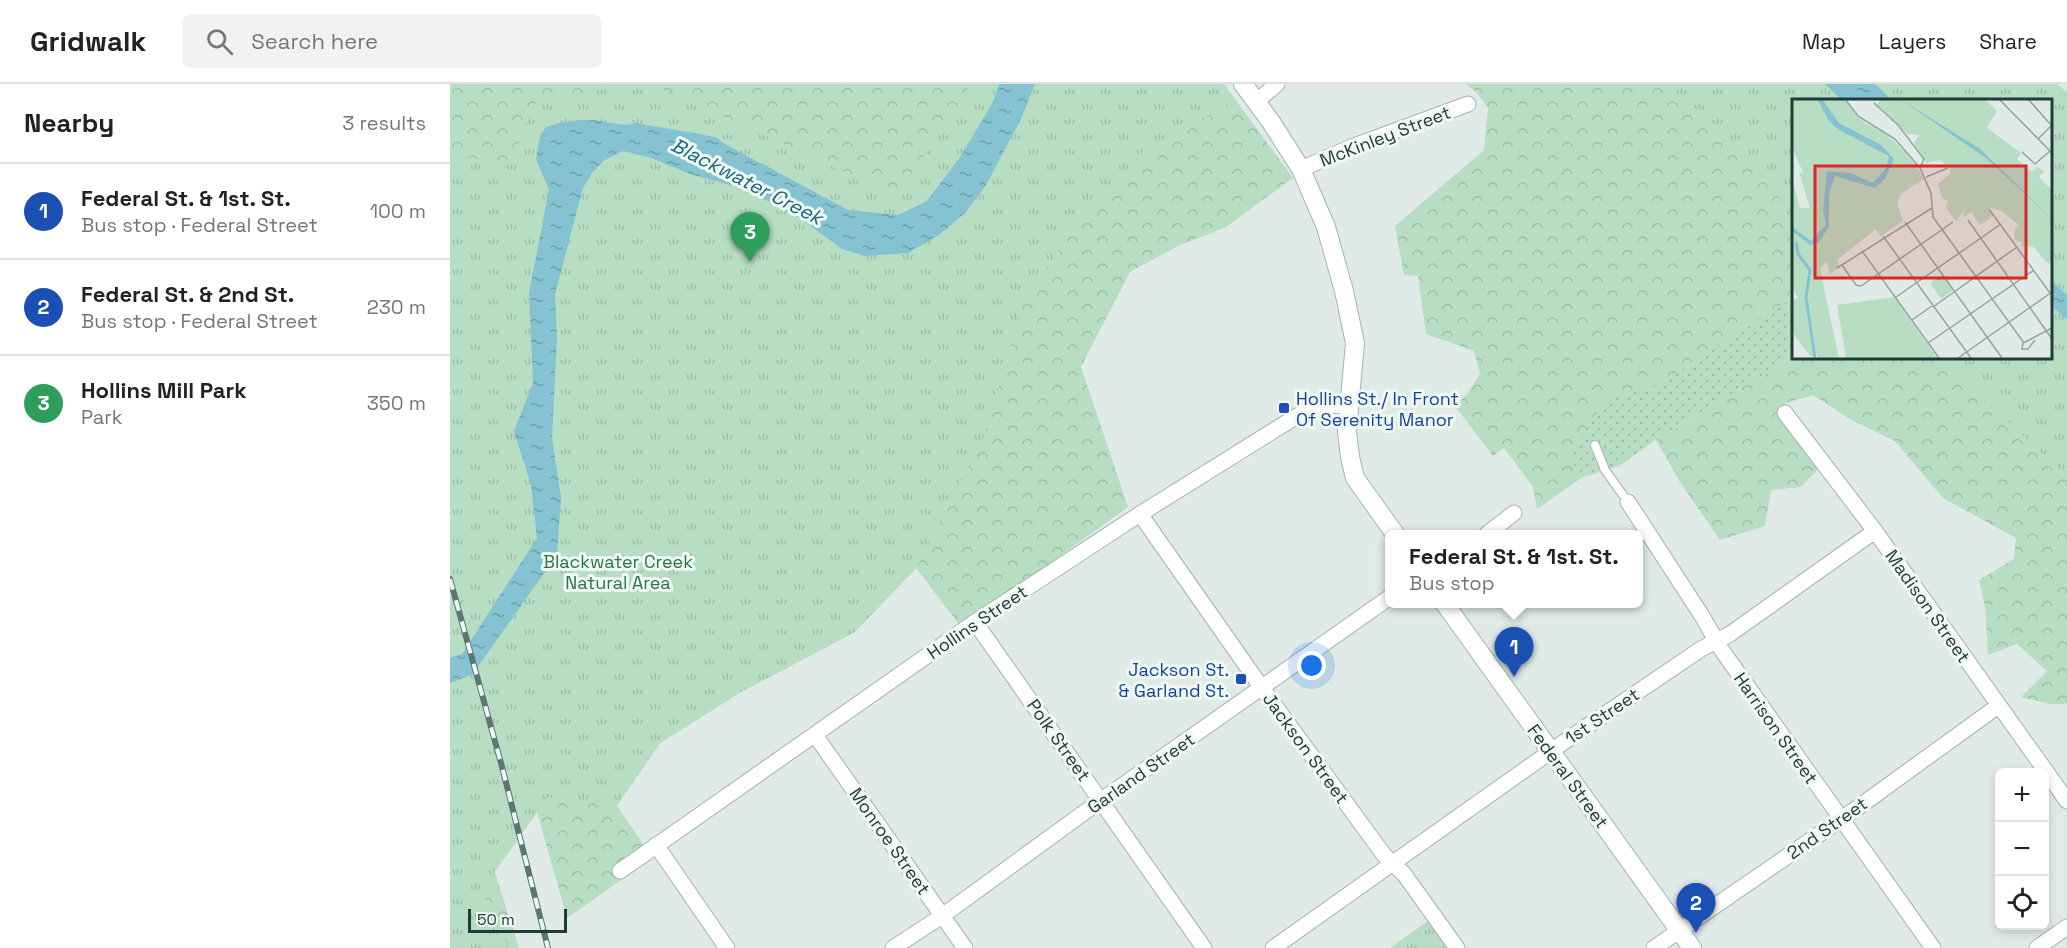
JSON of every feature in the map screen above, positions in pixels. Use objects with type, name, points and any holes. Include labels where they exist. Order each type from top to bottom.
[{"type":"street","points":[[1243,84],[1257,101],[1301,169],[1326,227],[1344,291],[1355,343],[1347,431],[1350,457],[1355,477],[1392,530]]},
{"type":"street","points":[[1257,101],[1277,84]]},
{"type":"street","name":"McKinley Street","points":[[1301,169],[1354,146],[1468,104]]},
{"type":"street","name":"Hollins Street","points":[[620,871],[975,622],[1140,514],[1297,416],[1325,405],[1349,406]]},
{"type":"street","name":"Madison Street","points":[[1785,412],[1875,531],[2067,801]]},
{"type":"street","name":"Harrison Street","points":[[1628,502],[1716,640],[1933,948]]},
{"type":"street","points":[[1492,530],[1514,513]]},
{"type":"street","name":"Jackson Street","points":[[1140,514],[1262,688],[1384,855],[1404,874],[1457,948]]},
{"type":"street","name":"1st Street","points":[[1274,948],[1550,752],[1701,649],[1730,634],[1875,531]]},
{"type":"street","name":"Garland Street","points":[[892,948],[942,916],[1385,600]]},
{"type":"street","name":"Federal Street","points":[[1449,608],[1692,948]]},
{"type":"street","name":"Polk Street","points":[[975,622],[1204,948]]},
{"type":"street","name":"2nd Street","points":[[1654,948],[1998,706]]},
{"type":"street","name":"Monroe Street","points":[[815,735],[965,948]]},
{"type":"street","points":[[656,846],[727,948]]},
{"type":"street","points":[[2037,948],[2067,927]]},
{"type":"lane","points":[[1595,445],[1605,470],[1628,502]]},
{"type":"green space","points":[[450,84],[999,84],[960,157],[450,537]]},
{"type":"green space","name":"Blackwater Creek Natural Area","points":[[626,84],[652,84],[897,196],[967,92],[968,84],[1222,84],[1235,101],[1144,151],[1077,223],[1024,301],[984,436],[916,568],[855,632],[741,692],[660,743],[616,806],[548,797],[491,877],[481,916],[506,941],[508,948],[450,948],[450,155],[512,165],[532,104]]},
{"type":"green space","name":"Blackwater Creek Natural Area","points":[[1035,84],[1224,84],[1293,178],[1226,227],[1178,246],[1130,272],[1081,367],[1128,507],[961,627],[916,568],[855,632],[741,692],[660,743],[617,806],[643,844],[644,864],[567,918],[491,649],[771,324]]},
{"type":"green space","points":[[1466,84],[1825,84],[1792,99],[1792,298],[1653,388],[1608,397],[1568,455],[1583,477],[1537,509],[1533,487],[1504,448],[1493,456],[1455,406],[1468,393],[1480,374],[1474,351],[1426,334],[1418,276],[1404,275],[1395,226],[1484,150],[1488,108],[1477,93]]},
{"type":"green space","points":[[1660,84],[2057,84],[2067,92],[2067,476],[1939,358],[2052,358],[2052,99],[1792,99],[1792,211],[1705,115]]},
{"type":"green space","points":[[1792,298],[1792,357],[1656,440],[1619,466],[1583,477],[1567,455],[1608,397],[1653,388]]},
{"type":"green space","points":[[2067,320],[2067,704],[2049,704],[2021,697],[2047,671],[2017,644],[1988,655],[1985,606],[1979,580],[2014,559],[2016,538],[1943,498],[1895,441],[1851,420],[1813,395],[1784,404],[1818,469],[1801,487],[1771,490],[1765,526],[1720,540],[1680,482],[1656,440],[1792,357],[2052,358],[2052,353]]},
{"type":"green space","points":[[450,710],[484,838],[519,948],[450,948]]},
{"type":"green space","points":[[1428,921],[1447,948],[1390,948]]},
{"type":"water","name":"Blackwater Creek","points":[[999,84],[1035,84],[1020,121],[986,185],[965,213],[939,235],[908,253],[865,256],[842,249],[804,221],[748,190],[690,174],[651,158],[623,151],[603,161],[592,173],[583,188],[555,294],[557,338],[552,438],[561,497],[557,555],[472,675],[450,683],[450,658],[462,654],[537,538],[531,485],[514,431],[533,383],[529,293],[549,190],[536,159],[540,136],[546,127],[593,120],[620,125],[636,123],[716,137],[848,210],[898,215],[927,201],[960,157],[993,102]]},
{"type":"water","points":[[1825,84],[1875,84],[1891,99],[1841,99]]},
{"type":"water","points":[[2052,281],[2067,295],[2067,320],[2052,306]]},
{"type":"railway","points":[[450,579],[501,763],[548,948]]},
{"type":"place","name":"Hollins Mill Park","points":[[750,262]]},
{"type":"place","name":"Hollins St./ In Front Of Serenity Manor","points":[[1284,408]]},
{"type":"place","name":"Federal St. & 1st. St.","points":[[1514,677]]},
{"type":"place","name":"Jackson St. & Garland St.","points":[[1241,679]]},
{"type":"place","name":"Federal St. & 2nd St.","points":[[1696,933]]}]
